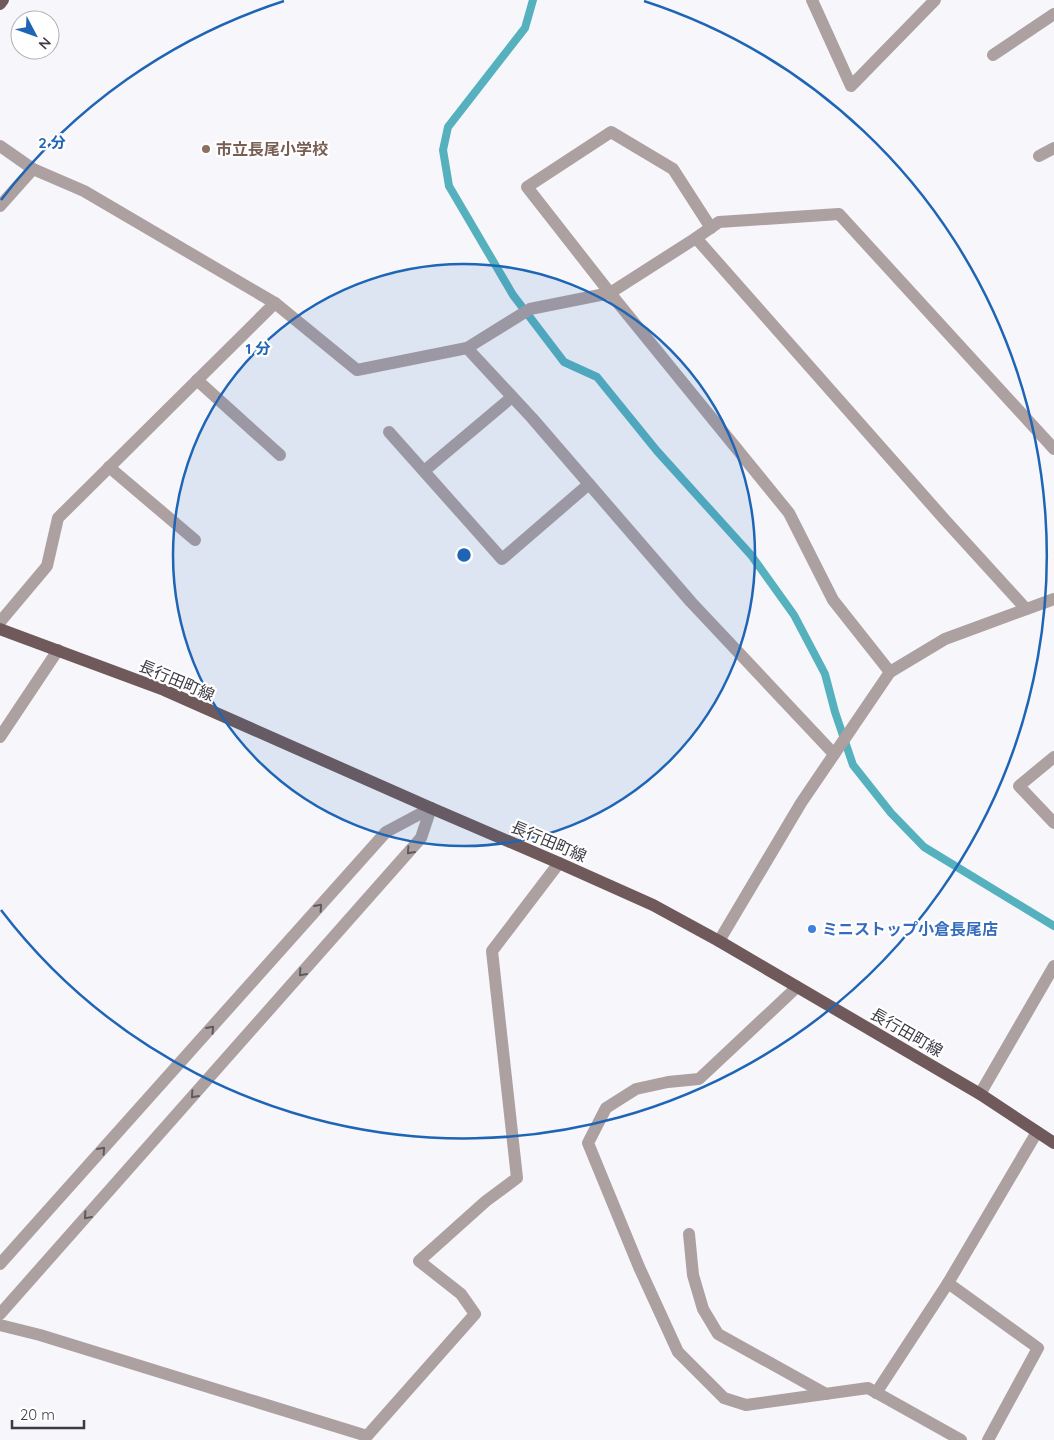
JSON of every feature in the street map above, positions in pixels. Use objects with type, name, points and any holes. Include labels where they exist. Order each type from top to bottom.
[{"type":"main road","points":[[0,4],[3,0]]},
{"type":"main road","name":"長行田町線","points":[[0,629],[164,690],[653,905],[719,941],[980,1094],[1054,1143]]},
{"type":"street","points":[[812,0],[851,86],[935,0]]},
{"type":"street","points":[[993,55],[1054,14]]},
{"type":"street","points":[[710,228],[673,169],[611,132],[527,187],[788,514],[833,600],[890,672]]},
{"type":"street","points":[[0,146],[33,169],[84,192],[275,303],[357,370],[467,348],[530,309],[610,293],[719,222],[839,214],[1054,449]]},
{"type":"street","points":[[1039,156],[1054,148]]},
{"type":"street","points":[[0,206],[33,169]]},
{"type":"street","points":[[696,238],[1026,609]]},
{"type":"street","points":[[0,622],[47,566],[58,518],[275,303]]},
{"type":"street","points":[[467,348],[589,484],[691,602],[834,754]]},
{"type":"street","points":[[197,380],[280,455]]},
{"type":"street","points":[[424,472],[512,397]]},
{"type":"street","points":[[389,432],[502,559],[589,484]]},
{"type":"street","points":[[110,467],[195,540]]},
{"type":"street","points":[[719,941],[801,804],[890,672],[945,639],[1054,599]]},
{"type":"street","points":[[0,737],[58,650]]},
{"type":"street","points":[[1054,757],[1019,786],[1054,823]]},
{"type":"street","points":[[0,1264],[386,832],[431,808]]},
{"type":"street","points":[[0,1314],[421,838],[431,808]]},
{"type":"street","points":[[0,1325],[40,1335],[373,1438],[475,1314],[461,1294],[419,1261],[486,1201],[517,1178],[492,951],[560,863]]},
{"type":"street","points":[[980,1094],[1054,966]]},
{"type":"street","points":[[797,987],[699,1078],[636,1089],[606,1108],[588,1143],[639,1267],[678,1352],[724,1398],[746,1405],[868,1388],[961,1440]]},
{"type":"street","points":[[876,1392],[948,1283],[1036,1132]]},
{"type":"street","points":[[689,1234],[693,1275],[703,1309],[718,1334],[826,1394]]},
{"type":"street","points":[[948,1283],[1038,1348],[988,1440]]},
{"type":"waterway","points":[[533,0],[525,28],[448,127],[443,150],[449,186],[513,295],[564,362],[597,377],[657,451],[751,555],[794,615],[825,674],[835,712],[853,765],[891,813],[924,847],[1054,926]]},
{"type":"place","name":"市立長尾小学校","points":[[206,149]]},
{"type":"place","name":"ミニストップ小倉長尾店","points":[[812,929]]}]
